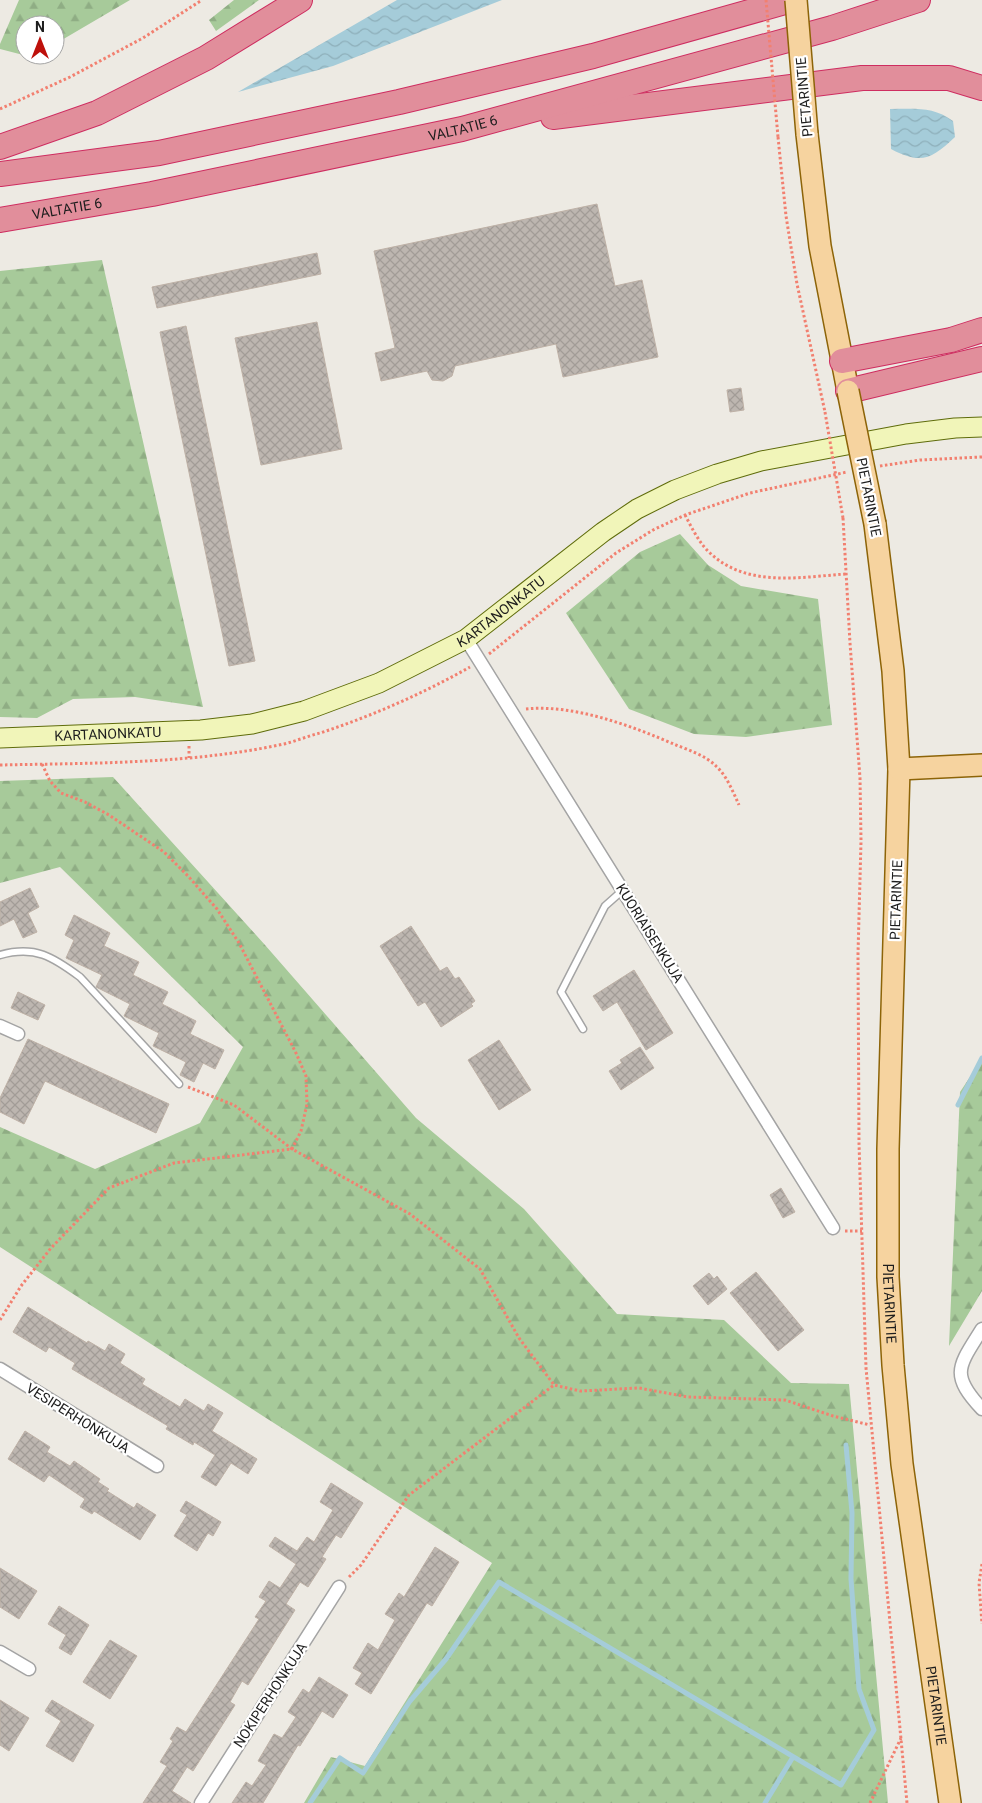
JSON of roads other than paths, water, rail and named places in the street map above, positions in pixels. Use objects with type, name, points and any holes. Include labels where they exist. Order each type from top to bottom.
[{"type":"highway","points":[[0,147],[97,113],[206,58],[300,0]]},
{"type":"highway","points":[[0,174],[159,153],[399,102],[593,56],[792,0]]},
{"type":"highway","name":"VALTATIE 6","points":[[0,220],[152,194],[462,129],[832,28],[918,0]]},
{"type":"highway","points":[[462,129],[862,78],[949,78],[982,88]]},
{"type":"highway","points":[[842,360],[951,340],[982,330]]},
{"type":"highway","points":[[848,391],[982,359]]},
{"type":"main road","name":"PIETARINTIE","points":[[796,0],[807,134],[820,246],[875,524],[893,671],[899,769],[898,877],[888,1139],[888,1277],[893,1366],[902,1464],[950,1803]]},
{"type":"main road","name":"KARTANONKATU","points":[[0,738],[201,730],[252,724],[304,711],[379,683],[466,639],[603,532],[637,509],[675,490],[717,474],[762,461],[906,434],[982,427]]},
{"type":"main road","points":[[899,769],[982,765]]},
{"type":"street","name":"KUORIAISENKUJA","points":[[466,639],[833,1228]]},
{"type":"street","points":[[0,1026],[18,1034]]},
{"type":"street","points":[[982,1330],[966,1355],[960,1370],[961,1381],[966,1393],[982,1409]]},
{"type":"street","name":"VESIPERHONKUJA","points":[[0,1370],[157,1466]]},
{"type":"street","name":"NOKIPERHONKUJA","points":[[201,1803],[340,1587]]},
{"type":"street","points":[[0,1652],[29,1669]]},
{"type":"lane","points":[[583,1029],[561,992],[604,906],[623,890]]},
{"type":"lane","points":[[0,955],[17,950],[35,952],[64,965],[80,977],[179,1084]]},
{"type":"water","points":[[397,0],[502,0],[333,66],[238,92]]},
{"type":"water","points":[[890,109],[923,109],[946,116],[953,121],[955,137],[933,155],[918,158],[901,154],[891,149]]},
{"type":"waterway","points":[[958,1105],[982,1058]]},
{"type":"waterway","points":[[310,1803],[340,1758],[363,1773],[410,1701],[446,1659],[499,1582],[841,1785],[874,1730],[859,1689],[851,1579],[852,1513],[846,1445]]},
{"type":"waterway","points":[[765,1803],[793,1757]]}]
